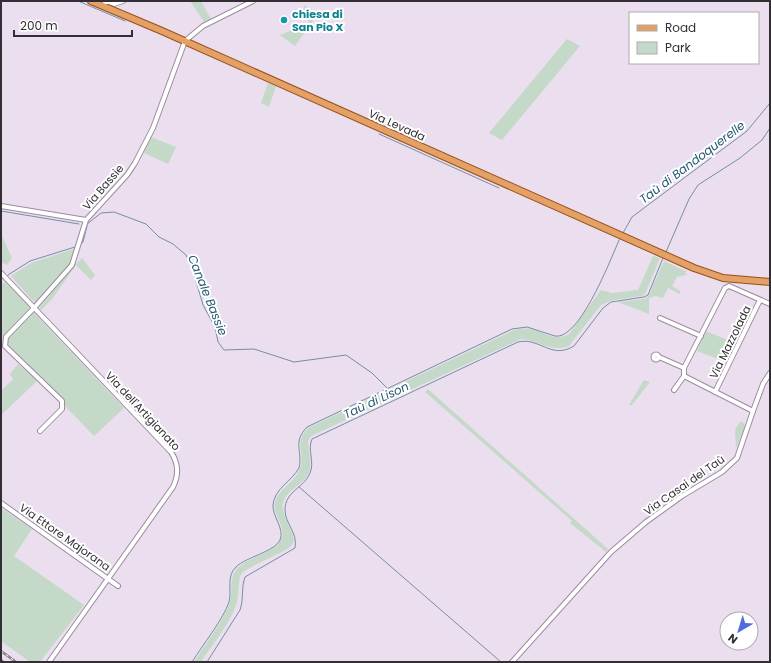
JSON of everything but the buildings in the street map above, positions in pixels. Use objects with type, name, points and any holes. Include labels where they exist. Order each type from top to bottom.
[{"type":"main road","name":"Via Levada","points":[[91,1],[105,3],[185,41],[694,268],[723,278],[770,282]]},
{"type":"street","points":[[105,3],[114,4],[123,1]]},
{"type":"street","points":[[185,41],[203,26],[253,1]]},
{"type":"street","name":"Via Bassie","points":[[1,206],[86,220],[127,175],[142,151],[185,41]]},
{"type":"street","points":[[40,431],[62,409],[62,400],[5,346],[4,341],[72,265],[86,220]]},
{"type":"street","name":"Via dell'Artigianato","points":[[1,273],[171,452],[177,465],[177,475],[173,487],[49,662]]},
{"type":"street","points":[[674,390],[684,376],[684,368],[724,289],[729,286],[770,304]]},
{"type":"street","name":"Via Mazzolada","points":[[715,392],[760,300]]},
{"type":"street","points":[[660,318],[701,336]]},
{"type":"street","points":[[659,357],[684,368]]},
{"type":"street","name":"Via Casai del Taù","points":[[512,662],[611,552],[652,518],[682,496],[728,468],[737,458],[763,384],[770,373]]},
{"type":"street","points":[[684,376],[753,411]]},
{"type":"street","name":"Via Ettore Majorana","points":[[1,502],[118,586]]},
{"type":"green space","points":[[190,1],[201,1],[211,19],[204,22]]},
{"type":"green space","points":[[305,5],[317,15],[295,46],[280,35],[309,23],[303,8]]},
{"type":"green space","points":[[567,39],[580,46],[502,140],[489,133]]},
{"type":"green space","points":[[268,83],[276,86],[269,107],[261,103]]},
{"type":"green space","points":[[151,137],[176,147],[168,164],[144,153]]},
{"type":"green space","points":[[1,234],[12,258],[7,265],[1,262]]},
{"type":"green space","points":[[74,249],[70,265],[35,303],[11,276],[31,263]]},
{"type":"green space","points":[[653,256],[660,258],[645,294],[642,296],[613,300],[601,305],[569,346],[556,348],[521,339],[311,436],[308,441],[310,465],[309,473],[302,482],[289,493],[283,503],[284,514],[293,534],[293,543],[285,550],[254,565],[242,573],[240,576],[238,600],[232,615],[201,662],[194,662],[228,608],[231,598],[232,581],[236,570],[247,562],[275,547],[282,537],[282,528],[275,511],[275,502],[280,493],[298,473],[302,458],[300,443],[301,438],[308,428],[514,330],[536,330],[554,337],[569,334],[601,290],[612,293],[638,290]]},
{"type":"green space","points":[[82,258],[95,275],[91,280],[76,265],[52,299],[41,310],[39,308]]},
{"type":"green space","points":[[664,261],[687,272],[685,272],[687,275],[677,277],[672,286],[680,291],[680,294],[668,288],[663,298],[656,296],[649,298],[649,314],[618,302],[645,299],[649,295]]},
{"type":"green space","points":[[5,282],[30,308],[1,339],[1,285]]},
{"type":"green space","points":[[32,311],[124,408],[94,436],[65,406],[64,401],[6,346],[7,338]]},
{"type":"green space","points":[[706,331],[735,343],[726,362],[697,351]]},
{"type":"green space","points":[[18,364],[37,381],[1,415],[1,391],[13,379],[10,374]]},
{"type":"green space","points":[[644,380],[650,382],[632,405],[629,405]]},
{"type":"green space","points":[[428,389],[608,549],[606,552],[570,523],[572,521],[425,392]]},
{"type":"green space","points":[[740,422],[743,422],[745,427],[736,448],[735,430]]},
{"type":"green space","points":[[1,508],[32,529],[14,556],[84,605],[40,662],[30,662],[1,641]]},
{"type":"waterway","points":[[78,1],[125,21]]},
{"type":"waterway","name":"Taù di Bandoquerelle","points":[[623,233],[632,217],[747,131],[770,103]]},
{"type":"waterway","name":"Taù di Lison","points":[[666,252],[689,199],[698,185],[740,158],[762,140],[770,128]]},
{"type":"waterway","points":[[379,134],[499,188]]},
{"type":"waterway","name":"Canale Bassie","points":[[1,211],[79,224]]},
{"type":"waterway","name":"Canale Bassie","points":[[86,225],[101,213],[114,212],[146,224],[159,237],[173,244],[186,255],[192,267],[203,305],[215,327],[218,342],[224,350],[254,349],[294,362],[346,355],[372,373],[388,389]]},
{"type":"waterway","points":[[80,245],[83,242],[87,226]]},
{"type":"waterway","name":"Taù di Bandoquerelle","points":[[192,662],[218,624],[226,609],[230,598],[230,579],[233,571],[241,563],[272,548],[280,540],[281,531],[273,509],[274,499],[276,494],[299,468],[299,442],[307,427],[512,329],[527,327],[555,336],[565,334],[584,312],[594,296],[620,238]]},
{"type":"waterway","points":[[8,275],[30,261],[75,247]]},
{"type":"waterway","name":"Taù di Lison","points":[[207,662],[240,610],[245,577],[295,548],[295,537],[287,520],[285,510],[288,498],[304,482],[310,473],[312,465],[310,447],[312,439],[518,342],[533,342],[552,350],[559,351],[566,350],[574,346],[603,308],[611,302],[644,297],[648,295],[663,258]]},
{"type":"waterway","points":[[299,487],[501,662]]},
{"type":"railway","points":[[1,651],[16,662]]},
{"type":"place","name":"chiesa di San Pio X","points":[[284,20]]}]
